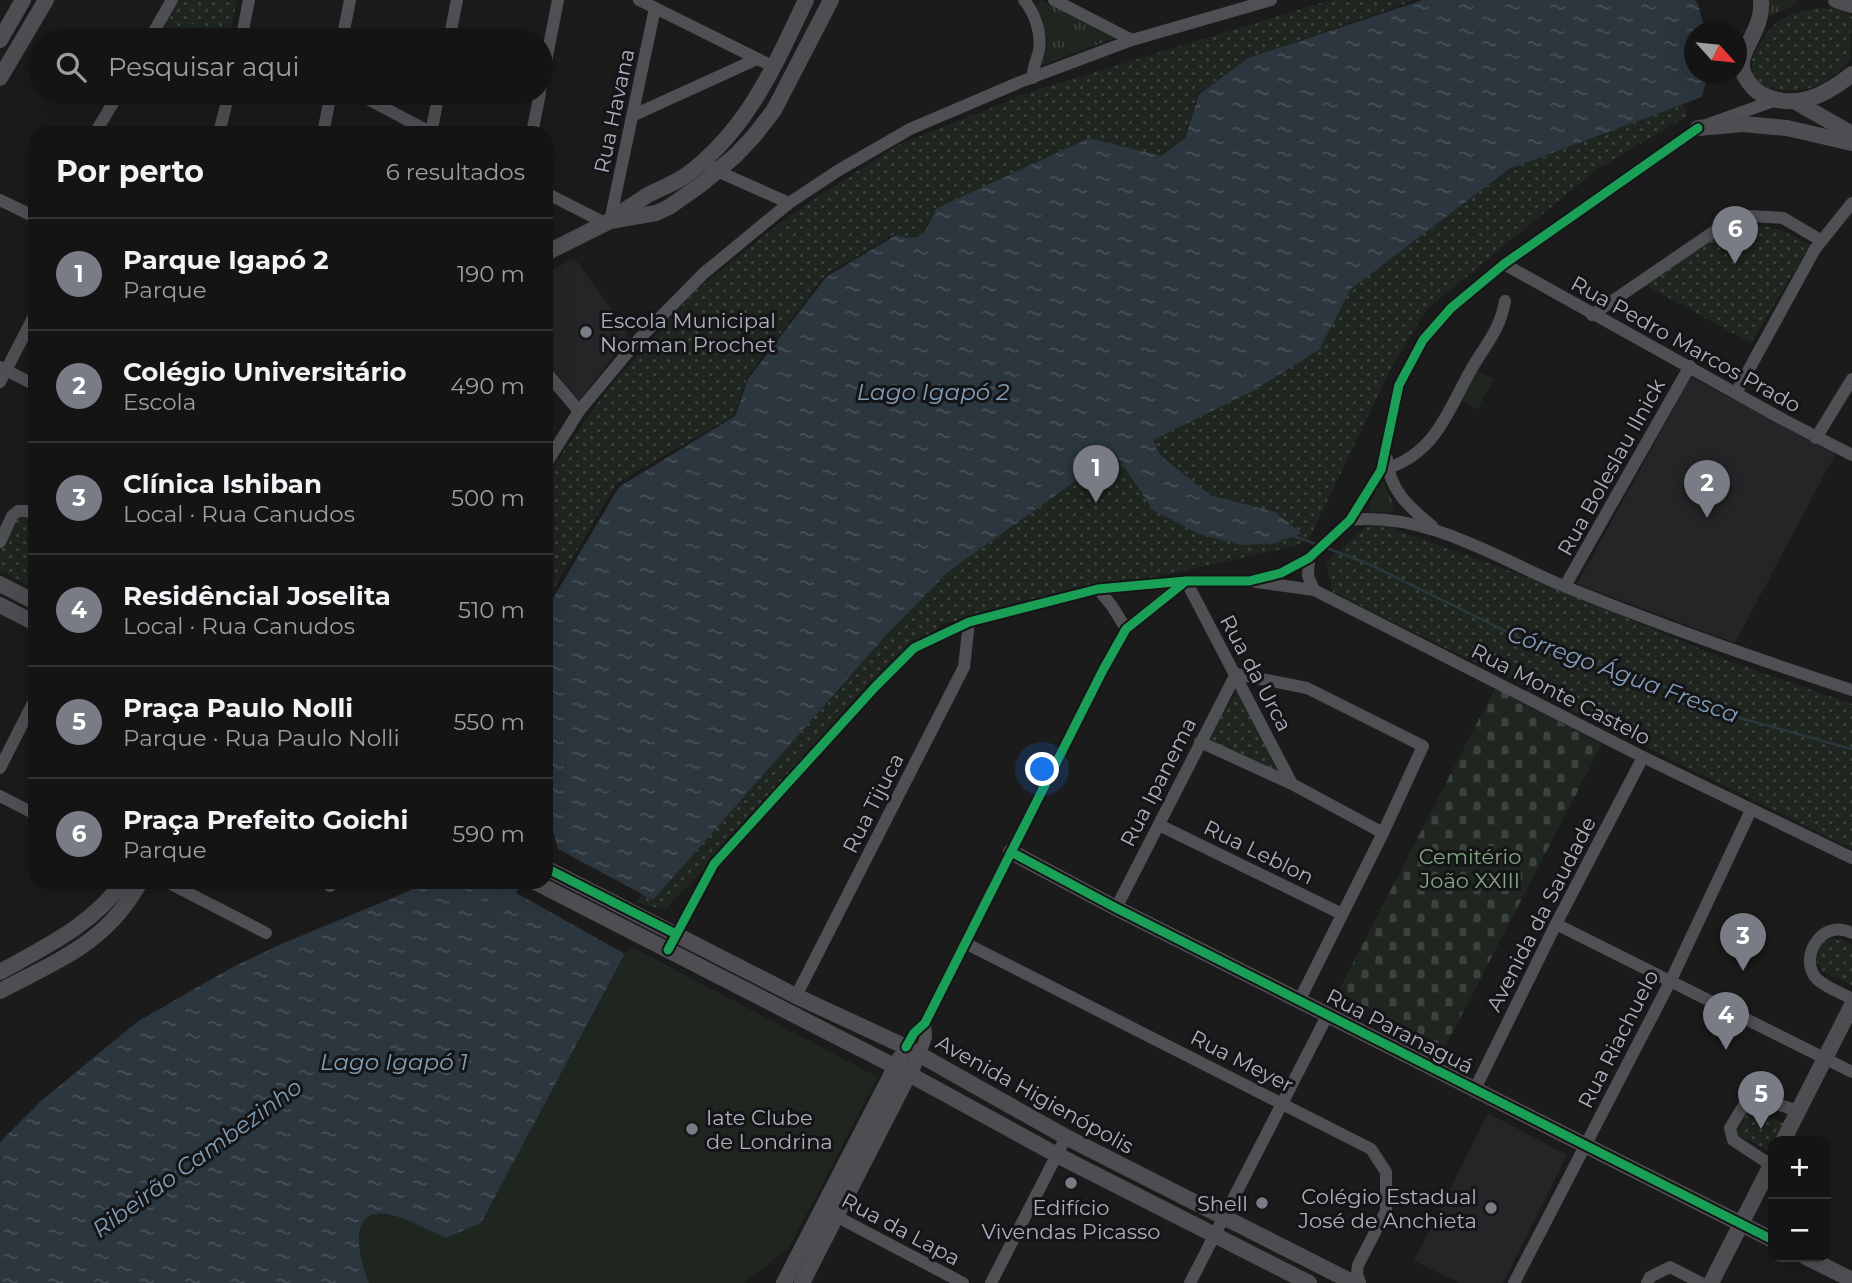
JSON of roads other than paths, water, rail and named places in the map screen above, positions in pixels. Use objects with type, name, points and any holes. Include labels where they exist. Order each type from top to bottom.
[{"type":"main road","points":[[0,40],[23,0]]},
{"type":"main road","points":[[2,68],[46,0]]},
{"type":"main road","points":[[553,249],[607,222],[683,177],[705,159],[750,110],[806,0]]},
{"type":"main road","points":[[607,222],[656,213],[669,207],[717,171],[754,136],[774,110],[831,0]]},
{"type":"main road","points":[[1761,0],[1762,11],[1757,30],[1742,67],[1748,82],[1758,92],[1776,100],[1796,102],[1818,97],[1836,88],[1852,74]]},
{"type":"main road","points":[[1836,0],[1852,5]]},
{"type":"main road","points":[[1796,102],[1852,134]]},
{"type":"main road","points":[[1698,128],[1742,124],[1787,128],[1852,143]]},
{"type":"main road","points":[[0,584],[28,598]]},
{"type":"main road","points":[[0,604],[28,618]]},
{"type":"main road","name":"Rua Paranaguá","points":[[1010,852],[1768,1238]]},
{"type":"main road","name":"Avenida Higienópolis","points":[[553,872],[796,996],[913,1051],[1066,1137],[1354,1283]]},
{"type":"main road","points":[[0,972],[116,906],[121,889]]},
{"type":"main road","points":[[0,991],[97,937],[116,906],[133,889]]},
{"type":"main road","name":"Avenida Higienópolis","points":[[549,889],[903,1071],[1057,1155],[1309,1283]]},
{"type":"main road","points":[[1786,1136],[1852,1005]]},
{"type":"main road","points":[[783,1283],[829,1212],[913,1051]]},
{"type":"main road","points":[[1711,1283],[1768,1171]]},
{"type":"main road","points":[[802,1283],[829,1212]]},
{"type":"main road","points":[[1816,1262],[1852,1280]]},
{"type":"street","points":[[156,28],[171,0]]},
{"type":"street","points":[[244,28],[249,0]]},
{"type":"street","points":[[344,28],[350,0]]},
{"type":"street","points":[[451,28],[457,0]]},
{"type":"street","points":[[553,28],[558,0]]},
{"type":"street","points":[[639,0],[774,67]]},
{"type":"street","points":[[1024,0],[1032,13],[1039,36],[1040,48],[1032,68],[1033,78]]},
{"type":"street","points":[[1054,0],[1132,40]]},
{"type":"street","points":[[553,453],[579,411],[639,339],[704,273],[789,203],[839,170],[910,129],[1033,78],[1132,40],[1272,0]]},
{"type":"street","name":"Rua Havana","points":[[607,222],[634,115],[655,8]]},
{"type":"street","points":[[634,115],[757,59]]},
{"type":"street","points":[[668,950],[714,864],[914,648],[969,622],[1098,589],[1186,580],[1249,581],[1281,573],[1310,557],[1346,524],[1381,470],[1399,386],[1423,340],[1451,309],[1504,264],[1698,128],[1776,100]]},
{"type":"street","points":[[99,126],[112,105]]},
{"type":"street","points":[[221,126],[226,105]]},
{"type":"street","points":[[324,126],[329,105]]},
{"type":"street","points":[[378,105],[418,126]]},
{"type":"street","points":[[432,126],[437,105]]},
{"type":"street","points":[[533,126],[538,105]]},
{"type":"street","points":[[705,159],[717,171],[789,203]]},
{"type":"street","points":[[553,196],[607,222]]},
{"type":"street","points":[[0,200],[28,214]]},
{"type":"street","points":[[1737,393],[1822,241],[1852,203]]},
{"type":"street","points":[[1592,315],[1725,224],[1751,216],[1783,218],[1822,241]]},
{"type":"street","name":"Rua Pedro Marcos Prado","points":[[1504,264],[1816,438],[1852,455]]},
{"type":"street","points":[[1388,468],[1397,465],[1430,441],[1444,423],[1472,367],[1496,332],[1505,301]]},
{"type":"street","points":[[28,327],[2,373],[28,382]]},
{"type":"street","name":"Rua Boleslau Ilnick","points":[[1565,586],[1690,366]]},
{"type":"street","points":[[1816,438],[1852,379]]},
{"type":"street","points":[[553,380],[579,411]]},
{"type":"street","points":[[1386,447],[1388,468],[1401,497],[1435,529]]},
{"type":"street","points":[[0,542],[12,516],[18,511],[28,513]]},
{"type":"street","points":[[1346,524],[1383,518],[1435,529],[1565,586],[1734,652],[1852,690]]},
{"type":"street","points":[[1310,557],[1308,576],[1314,590]]},
{"type":"street","points":[[913,1051],[926,1037],[925,1023],[1126,629],[1186,580]]},
{"type":"street","name":"Rua da Urca","points":[[1186,580],[1292,784]]},
{"type":"street","name":"Rua Monte Castelo","points":[[1249,581],[1314,590],[1643,757],[1852,858]]},
{"type":"street","points":[[1098,589],[1126,629]]},
{"type":"street","name":"Rua Tijuca","points":[[796,996],[964,667],[969,622]]},
{"type":"street","points":[[1236,674],[1307,688],[1423,746],[1300,999]]},
{"type":"street","name":"Rua Ipanema","points":[[1116,908],[1236,674]]},
{"type":"street","points":[[0,768],[28,713]]},
{"type":"street","points":[[1200,742],[1292,784],[1383,833]]},
{"type":"street","name":"Avenida da Saudade","points":[[1475,1089],[1556,923],[1643,757]]},
{"type":"street","points":[[0,796],[28,810]]},
{"type":"street","name":"Rua Riachuelo","points":[[1514,1283],[1671,980],[1751,810]]},
{"type":"street","name":"Rua Leblon","points":[[1159,825],[1342,915]]},
{"type":"street","points":[[181,889],[266,933]]},
{"type":"street","points":[[1556,923],[1852,1072]]},
{"type":"street","points":[[1852,933],[1843,929],[1829,929],[1818,938],[1810,955],[1811,968],[1817,979],[1852,999]]},
{"type":"street","name":"Rua Meyer","points":[[965,943],[1371,1149],[1386,1172],[1386,1211],[1358,1265],[1360,1283]]},
{"type":"street","points":[[1190,1283],[1328,1014]]},
{"type":"street","points":[[1768,1161],[1733,1140],[1730,1128],[1746,1102],[1756,1097],[1798,1111]]},
{"type":"street","points":[[991,1283],[1066,1137]]},
{"type":"street","name":"Rua da Lapa","points":[[829,1212],[963,1283]]},
{"type":"street","points":[[1647,1283],[1650,1278],[1670,1267],[1701,1283]]},
{"type":"water","name":"Lago Igapó 2","points":[[1423,0],[1695,0],[1702,21],[1684,21],[1684,84],[1705,84],[1702,97],[1509,169],[1351,289],[1319,350],[1251,392],[1153,440],[1160,455],[1210,495],[1275,512],[1301,533],[1275,543],[1242,545],[1199,534],[1153,510],[1115,453],[948,572],[888,633],[653,900],[558,849],[553,831],[553,598],[619,487],[735,416],[748,379],[826,277],[896,235],[920,236],[937,208],[1089,138],[1161,156],[1185,138],[1199,94],[1248,58]]},
{"type":"water","name":"Lago Igapó 1","points":[[508,889],[625,954],[481,1223],[446,1238],[391,1215],[376,1214],[366,1218],[359,1237],[362,1261],[369,1283],[0,1283],[0,1142],[41,1101],[137,1022],[231,968],[409,891]]},
{"type":"waterway","name":"Córrego Água Fresca","points":[[1291,535],[1318,545]]},
{"type":"waterway","name":"Córrego Água Fresca","points":[[1327,548],[1371,565],[1532,644],[1649,680],[1733,716],[1852,749]]},
{"type":"waterway","name":"Ribeirão Cambezinho","points":[[494,908],[502,901],[508,889]]},
{"type":"place","name":"Praça Prefeito Goichi","points":[[1735,264]]},
{"type":"place","name":"Escola Municipal Norman Prochet","points":[[586,332]]},
{"type":"place","name":"Parque Igapó 2","points":[[1096,503]]},
{"type":"place","name":"Colégio Universitário","points":[[1707,518]]},
{"type":"place","name":"Clínica Ishiban","points":[[1743,971]]},
{"type":"place","name":"Residêncial Joselita","points":[[1726,1050]]},
{"type":"place","name":"Iate Clube de Londrina","points":[[692,1129]]},
{"type":"place","name":"Praça Paulo Nolli","points":[[1761,1129]]},
{"type":"place","name":"Edifício Vivendas Picasso","points":[[1071,1183]]},
{"type":"place","name":"Shell","points":[[1262,1203]]},
{"type":"place","name":"Colégio Estadual José de Anchieta","points":[[1491,1208]]},
{"type":"park label","name":"Cemitério João XXIII","points":[[1470,868]]}]
